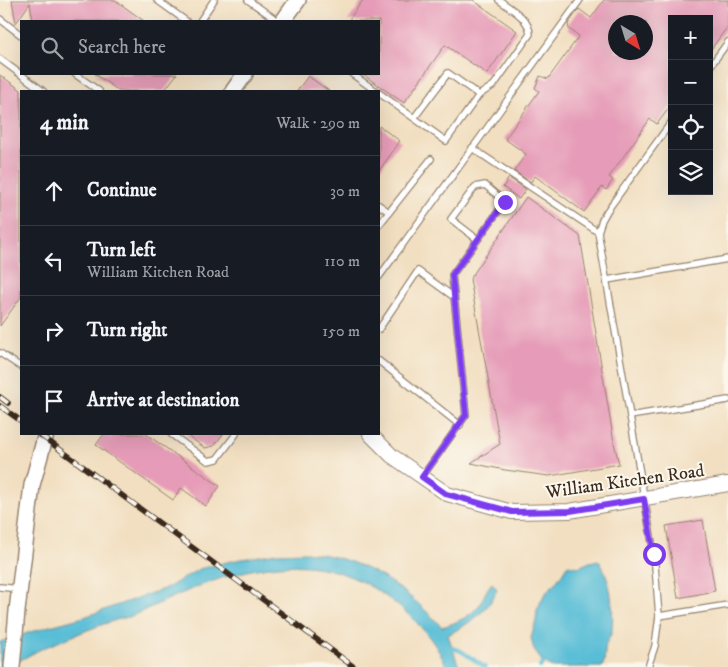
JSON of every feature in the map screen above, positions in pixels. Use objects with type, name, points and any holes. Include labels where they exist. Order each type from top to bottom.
[{"type":"main road","points":[[284,20],[298,0]]},
{"type":"main road","points":[[234,90],[244,75]]},
{"type":"main road","points":[[12,667],[32,485],[46,435]]},
{"type":"street","name":"William Kitchen Road","points":[[371,435],[392,456],[446,494],[512,512],[570,511],[728,484]]},
{"type":"lane","points":[[157,0],[185,20]]},
{"type":"lane","points":[[201,20],[214,0]]},
{"type":"lane","points":[[248,0],[277,20]]},
{"type":"lane","points":[[380,276],[580,0]]},
{"type":"lane","points":[[380,94],[446,141],[479,95],[494,85],[530,34],[529,26],[524,20],[502,1]]},
{"type":"lane","points":[[0,19],[20,34]]},
{"type":"lane","points":[[713,63],[728,42]]},
{"type":"lane","points":[[0,58],[20,73]]},
{"type":"lane","points":[[414,118],[448,73],[479,95]]},
{"type":"lane","points":[[23,75],[43,90]]},
{"type":"lane","points":[[76,75],[98,90]]},
{"type":"lane","points":[[353,75],[374,90]]},
{"type":"lane","points":[[648,667],[655,646],[659,616],[654,554],[598,232],[607,211],[668,127]]},
{"type":"lane","points":[[472,148],[598,232]]},
{"type":"lane","points":[[380,224],[431,159]]},
{"type":"lane","points":[[422,477],[466,415],[452,275],[478,240],[505,202],[485,185],[475,187],[451,219],[478,240]]},
{"type":"lane","points":[[380,206],[389,212]]},
{"type":"lane","points":[[607,280],[728,259]]},
{"type":"lane","points":[[380,328],[418,271],[454,297]]},
{"type":"lane","points":[[0,353],[20,366]]},
{"type":"lane","points":[[380,363],[460,424]]},
{"type":"lane","points":[[630,416],[728,400]]},
{"type":"lane","points":[[172,435],[208,461],[217,459],[235,435]]},
{"type":"lane","points":[[0,587],[20,589]]},
{"type":"lane","points":[[659,616],[728,605]]},
{"type":"water","points":[[306,552],[347,560],[382,576],[413,599],[442,627],[458,621],[473,612],[492,583],[497,589],[483,611],[470,622],[448,635],[459,667],[447,667],[431,639],[409,615],[392,601],[360,581],[328,569],[295,565],[263,568],[231,575],[166,600],[132,616],[82,632],[43,648],[12,664],[0,667],[0,642],[84,617],[169,587],[199,569],[276,553]]},
{"type":"water","points":[[598,560],[609,583],[612,612],[612,631],[606,644],[602,667],[551,667],[542,661],[534,650],[531,638],[537,610],[544,595],[568,565],[578,567]]},
{"type":"building","points":[[12,0],[115,0],[143,20],[33,20],[30,3],[16,23]]},
{"type":"building","points":[[363,0],[473,0],[517,31],[487,74],[445,45],[404,103],[363,75],[380,75],[380,20],[349,20]]},
{"type":"building","points":[[604,0],[728,0],[728,26],[713,47],[713,15],[668,15],[668,109],[657,124],[650,119],[609,177],[613,180],[606,190],[602,187],[584,212],[535,176],[531,182],[514,171],[526,154],[505,139],[539,91],[535,88],[540,76],[548,79],[579,36],[569,29],[568,24],[579,9],[591,18]]},
{"type":"building","points":[[0,75],[21,90],[20,298],[0,326]]},
{"type":"building","points":[[96,75],[176,75],[165,90],[118,90]]},
{"type":"building","points":[[308,76],[328,90],[298,90]]},
{"type":"building","points":[[380,127],[400,141],[380,170]]},
{"type":"building","points":[[509,178],[526,189],[519,199],[503,187]]},
{"type":"building","points":[[526,197],[580,236],[619,464],[549,476],[471,463],[500,444],[470,279]]},
{"type":"building","points":[[103,435],[147,435],[220,486],[206,506],[181,488],[173,500],[96,445]]},
{"type":"building","points":[[186,435],[222,435],[214,446],[205,448]]},
{"type":"building","points":[[703,520],[715,591],[678,598],[666,526]]},
{"type":"waterway","points":[[452,648],[461,651],[485,667]]},
{"type":"waterway","points":[[540,667],[543,663]]},
{"type":"railway","points":[[0,397],[8,403]]},
{"type":"railway","points":[[0,406],[20,420]]},
{"type":"railway","points":[[40,435],[354,667]]},
{"type":"route","points":[[505,202],[452,275],[466,415],[422,477],[446,494],[512,512],[570,511],[644,499],[654,554]]}]
